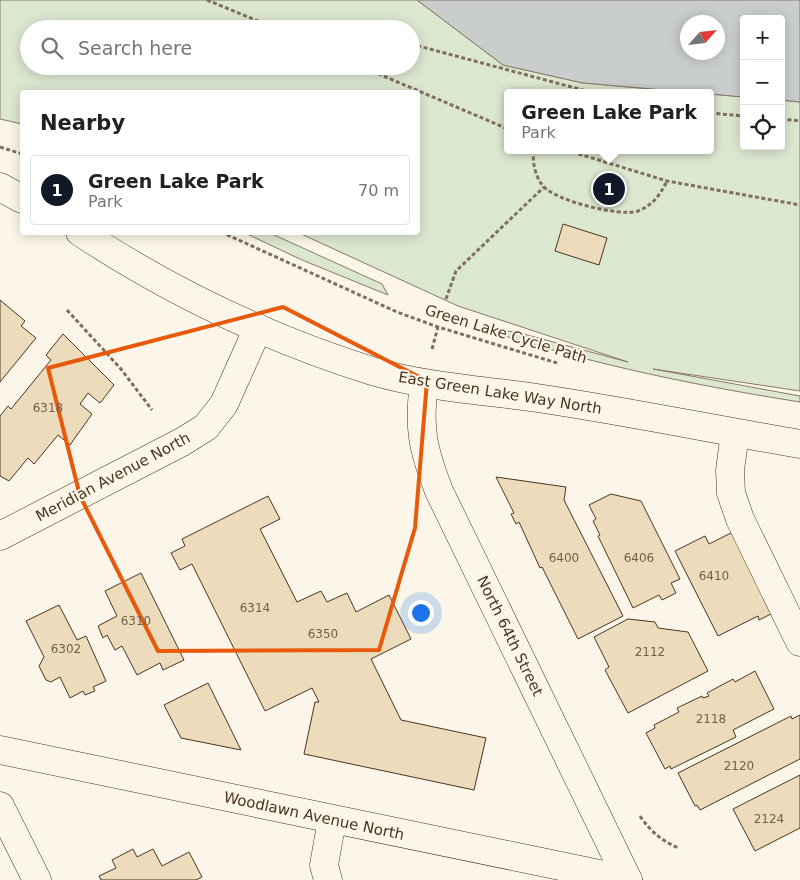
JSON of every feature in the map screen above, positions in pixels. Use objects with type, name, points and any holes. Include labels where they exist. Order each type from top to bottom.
[{"type":"main road","points":[[0,186],[20,197]]},
{"type":"main road","name":"East Green Lake Way North","points":[[85,235],[146,274],[258,328],[372,371],[424,384],[539,398],[800,444]]},
{"type":"main road","name":"Meridian Avenue North","points":[[0,536],[182,442],[206,427],[224,404],[258,328]]},
{"type":"main road","name":"North 64th Street","points":[[424,384],[421,408],[422,443],[439,491],[628,880]]},
{"type":"main road","points":[[735,433],[730,470],[731,493],[740,519],[800,642]]},
{"type":"main road","name":"Woodlawn Avenue North","points":[[0,750],[628,880]]},
{"type":"main road","points":[[0,806],[37,880]]},
{"type":"main road","points":[[328,880],[324,865],[332,820]]},
{"type":"path","points":[[207,0],[255,20]]},
{"type":"path","points":[[420,46],[579,89]]},
{"type":"path","points":[[381,75],[416,90]]},
{"type":"path","points":[[420,92],[504,127]]},
{"type":"path","points":[[714,113],[740,116]]},
{"type":"path","points":[[785,119],[800,121]]},
{"type":"path","points":[[0,147],[20,153]]},
{"type":"path","points":[[533,154],[532,160],[544,187],[558,196],[625,213],[638,211],[650,204],[660,195],[667,181]]},
{"type":"path","points":[[579,154],[667,181],[800,205]]},
{"type":"path","points":[[446,299],[456,271],[544,187]]},
{"type":"path","name":"Green Lake Cycle Path","points":[[227,235],[397,312],[446,330],[560,364]]},
{"type":"path","points":[[67,310],[121,369],[152,410]]},
{"type":"path","points":[[640,816],[648,827],[668,844],[679,848]]},
{"type":"highlighted area","points":[[283,307],[427,381],[415,528],[379,650],[158,651],[80,496],[48,368]]},
{"type":"green space","points":[[0,0],[417,0],[503,65],[583,83],[653,89],[504,89],[504,154],[714,154],[714,94],[740,97],[740,150],[785,150],[785,100],[800,102],[800,391],[653,369],[800,396],[800,402],[613,366],[502,335],[506,331],[516,332],[628,362],[458,306],[303,235],[420,235],[420,90],[20,90],[20,124],[0,119]]},
{"type":"green space","points":[[249,235],[274,235],[382,284],[388,295],[302,260]]},
{"type":"shaded area","points":[[417,0],[800,0],[800,102],[785,100],[785,15],[740,15],[740,97],[714,94],[714,89],[652,89],[583,83],[503,65]]},
{"type":"building","points":[[563,224],[607,238],[599,265],[555,251]]},
{"type":"building","points":[[0,300],[25,321],[21,326],[36,338],[0,382]]},
{"type":"building","points":[[63,334],[114,385],[100,403],[88,393],[80,404],[92,414],[70,445],[58,435],[34,464],[28,458],[9,481],[0,476],[0,416],[8,406],[11,409],[51,360],[46,355]]},
{"type":"building","points":[[496,477],[566,487],[564,500],[623,616],[578,639],[542,567],[540,568],[519,522],[516,524],[511,514],[514,513]]},
{"type":"building","points":[[611,494],[641,501],[680,579],[671,583],[676,593],[662,600],[659,595],[633,608],[598,536],[600,535],[593,521],[596,519],[589,505]]},
{"type":"building","points":[[268,496],[280,519],[260,529],[297,602],[321,591],[327,602],[347,593],[356,612],[389,595],[411,639],[371,659],[401,720],[486,738],[474,790],[304,754],[315,702],[319,702],[312,688],[265,711],[192,564],[180,570],[171,553],[185,546],[182,539]]},
{"type":"building","points":[[733,532],[773,613],[759,620],[758,616],[718,636],[675,551],[705,536],[709,544]]},
{"type":"building","points":[[141,573],[184,660],[163,670],[160,663],[137,675],[122,646],[115,650],[107,635],[103,638],[98,626],[117,616],[105,591]]},
{"type":"building","points":[[59,605],[77,640],[86,636],[106,681],[93,687],[95,691],[85,695],[83,691],[70,698],[60,677],[51,682],[46,680],[39,666],[44,657],[26,621]]},
{"type":"building","points":[[628,619],[655,622],[658,628],[688,632],[708,671],[628,713],[605,670],[609,667],[594,637]]},
{"type":"building","points":[[755,671],[774,709],[733,730],[736,737],[671,769],[670,766],[665,769],[646,733],[655,728],[654,725],[679,712],[677,708],[702,696],[703,698],[709,696],[707,693],[733,679],[735,682]]},
{"type":"building","points":[[208,683],[241,750],[181,738],[164,705]]},
{"type":"building","points":[[800,715],[800,759],[700,810],[697,805],[695,806],[678,773],[791,716],[792,719]]},
{"type":"building","points":[[800,775],[800,828],[755,851],[733,809]]},
{"type":"building","points":[[133,849],[137,857],[153,849],[162,866],[189,852],[202,877],[196,880],[101,880],[99,876],[116,868],[112,860]]},
{"type":"place","name":"Green Lake Park","points":[[609,189]]}]
